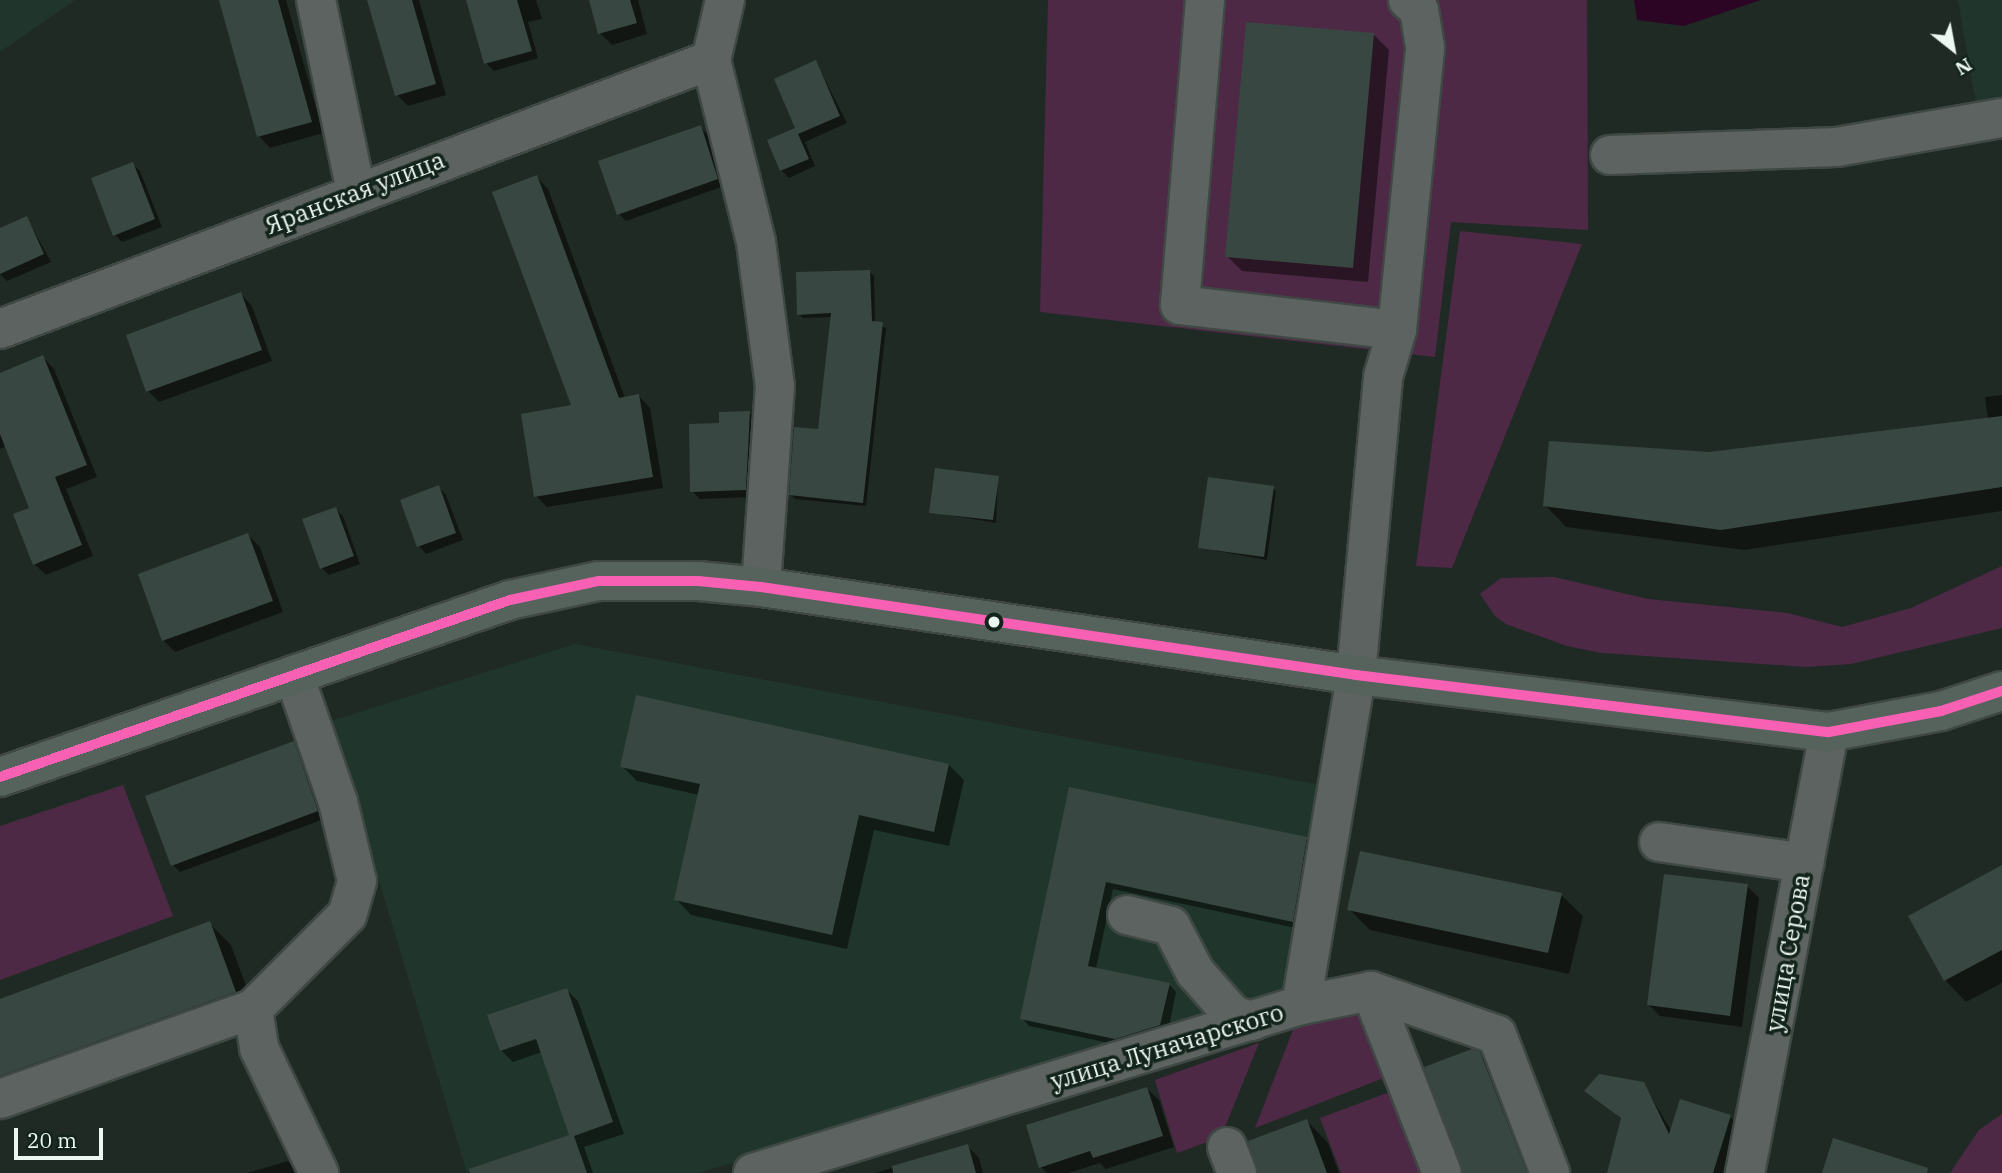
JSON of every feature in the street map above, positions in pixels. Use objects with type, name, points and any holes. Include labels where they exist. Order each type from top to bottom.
[{"type":"main road","points":[[0,776],[510,600],[599,581],[698,581],[761,587],[1356,675],[1829,732],[1941,711],[2002,691]]},
{"type":"street","points":[[316,0],[356,192]]},
{"type":"street","points":[[725,0],[711,60],[756,242],[775,386],[761,587]]},
{"type":"street","points":[[1205,0],[1180,305],[1397,330]]},
{"type":"street","name":"улица Луначарского","points":[[753,1173],[1300,1005],[1356,675],[1383,377],[1397,330],[1425,47],[1419,10],[1408,0]]},
{"type":"street","name":"Яранская улица","points":[[0,330],[356,192],[711,60]]},
{"type":"street","points":[[1610,155],[1837,148],[2002,118]]},
{"type":"street","points":[[0,1099],[253,1009],[347,915],[357,881],[338,802],[293,675]]},
{"type":"street","name":"улица Серова","points":[[1745,1173],[1829,732]]},
{"type":"street","points":[[1659,842],[1804,863]]},
{"type":"street","points":[[1127,915],[1171,926],[1195,972],[1233,1014],[1252,1021]]},
{"type":"street","points":[[1371,991],[1442,1173]]},
{"type":"street","points":[[1300,1005],[1371,991],[1497,1035],[1550,1173]]},
{"type":"street","points":[[253,1009],[259,1048],[293,1128],[319,1173]]},
{"type":"shaded area","points":[[0,0],[75,0],[0,52]]},
{"type":"shaded area","points":[[1048,0],[1587,0],[1588,230],[1451,222],[1435,357],[1040,312]]},
{"type":"shaded area","points":[[1634,0],[1761,0],[1684,26],[1637,20]]},
{"type":"shaded area","points":[[1958,0],[2002,0],[2002,136],[1982,139]]},
{"type":"shaded area","points":[[1460,231],[1582,244],[1452,568],[1416,566]]},
{"type":"shaded area","points":[[2002,566],[2002,628],[1851,664],[1807,667],[1602,653],[1567,646],[1506,624],[1495,616],[1480,594],[1501,578],[1554,577],[1648,599],[1787,613],[1842,627],[1911,608]]},
{"type":"shaded area","points":[[575,644],[1326,786],[1286,999],[698,1173],[467,1173],[331,721]]},
{"type":"shaded area","points":[[123,785],[173,916],[0,980],[0,826]]},
{"type":"shaded area","points":[[1363,1006],[1389,1076],[1255,1128],[1296,1022]]},
{"type":"shaded area","points":[[1259,1043],[1221,1137],[1177,1153],[1155,1080]]},
{"type":"shaded area","points":[[1398,1089],[1429,1173],[1341,1173],[1320,1118]]},
{"type":"shaded area","points":[[2002,1114],[2002,1173],[1950,1173],[1979,1130]]},
{"type":"building","points":[[219,0],[278,0],[312,122],[257,137]]},
{"type":"building","points":[[367,0],[412,0],[436,84],[395,96]]},
{"type":"building","points":[[466,0],[517,0],[532,51],[484,64]]},
{"type":"building","points":[[589,0],[630,0],[637,23],[598,34]]},
{"type":"building","points":[[1246,22],[1374,33],[1353,268],[1225,257]]},
{"type":"building","points":[[816,60],[840,116],[798,134],[809,159],[780,171],[767,140],[795,128],[774,79]]},
{"type":"building","points":[[701,125],[718,179],[617,215],[598,161]]},
{"type":"building","points":[[133,162],[155,219],[113,236],[91,178]]},
{"type":"building","points":[[537,175],[619,398],[639,394],[653,477],[534,497],[521,414],[571,405],[492,192]]},
{"type":"building","points":[[27,216],[44,254],[0,274],[0,228]]},
{"type":"building","points":[[870,270],[872,321],[883,322],[863,503],[789,495],[794,427],[818,429],[831,313],[797,315],[796,272]]},
{"type":"building","points":[[241,292],[262,350],[146,392],[126,335]]},
{"type":"building","points":[[43,355],[87,465],[55,477],[82,545],[33,565],[13,514],[29,508],[0,434],[0,373]]},
{"type":"building","points":[[750,411],[746,490],[690,492],[689,424],[719,423],[719,412]]},
{"type":"building","points":[[2002,416],[2002,487],[1721,530],[1543,506],[1549,441],[1709,452]]},
{"type":"building","points":[[935,468],[999,476],[993,520],[929,513]]},
{"type":"building","points":[[1208,477],[1274,486],[1264,557],[1198,548]]},
{"type":"building","points":[[439,485],[456,533],[417,547],[400,500]]},
{"type":"building","points":[[336,507],[354,556],[320,569],[302,519]]},
{"type":"building","points":[[248,533],[273,601],[162,641],[138,574]]},
{"type":"building","points":[[636,695],[949,764],[934,832],[859,815],[832,935],[674,900],[700,784],[620,767]]},
{"type":"building","points":[[294,741],[318,811],[171,866],[145,796]]},
{"type":"building","points":[[1069,787],[1307,837],[1293,922],[1106,882],[1088,966],[1170,983],[1160,1025],[1115,1039],[1020,1019]]},
{"type":"building","points":[[1360,851],[1562,893],[1548,953],[1347,910]]},
{"type":"building","points":[[2002,865],[2002,950],[1944,981],[1908,916]]},
{"type":"building","points":[[1664,874],[1748,884],[1730,1016],[1647,1005]]},
{"type":"building","points":[[210,921],[236,992],[0,1076],[0,999]]},
{"type":"building","points":[[567,988],[613,1122],[574,1136],[587,1173],[470,1173],[469,1169],[569,1135],[536,1039],[500,1051],[487,1015]]},
{"type":"building","points":[[1472,1049],[1480,1052],[1527,1173],[1463,1173],[1424,1067]]},
{"type":"building","points":[[1599,1074],[1644,1082],[1669,1134],[1680,1099],[1731,1115],[1713,1173],[1607,1173],[1621,1118],[1584,1091]]},
{"type":"building","points":[[1147,1087],[1163,1136],[1093,1158],[1090,1151],[1039,1168],[1026,1125]]},
{"type":"building","points":[[1307,1119],[1327,1173],[1258,1173],[1248,1141]]},
{"type":"building","points":[[1833,1138],[1928,1168],[1927,1173],[1822,1173]]},
{"type":"building","points":[[968,1144],[976,1173],[893,1173],[892,1166]]},
{"type":"transit line","points":[[0,777],[510,600],[599,581],[698,581],[761,587],[1356,675],[1829,732],[1941,711],[2002,691]]}]
